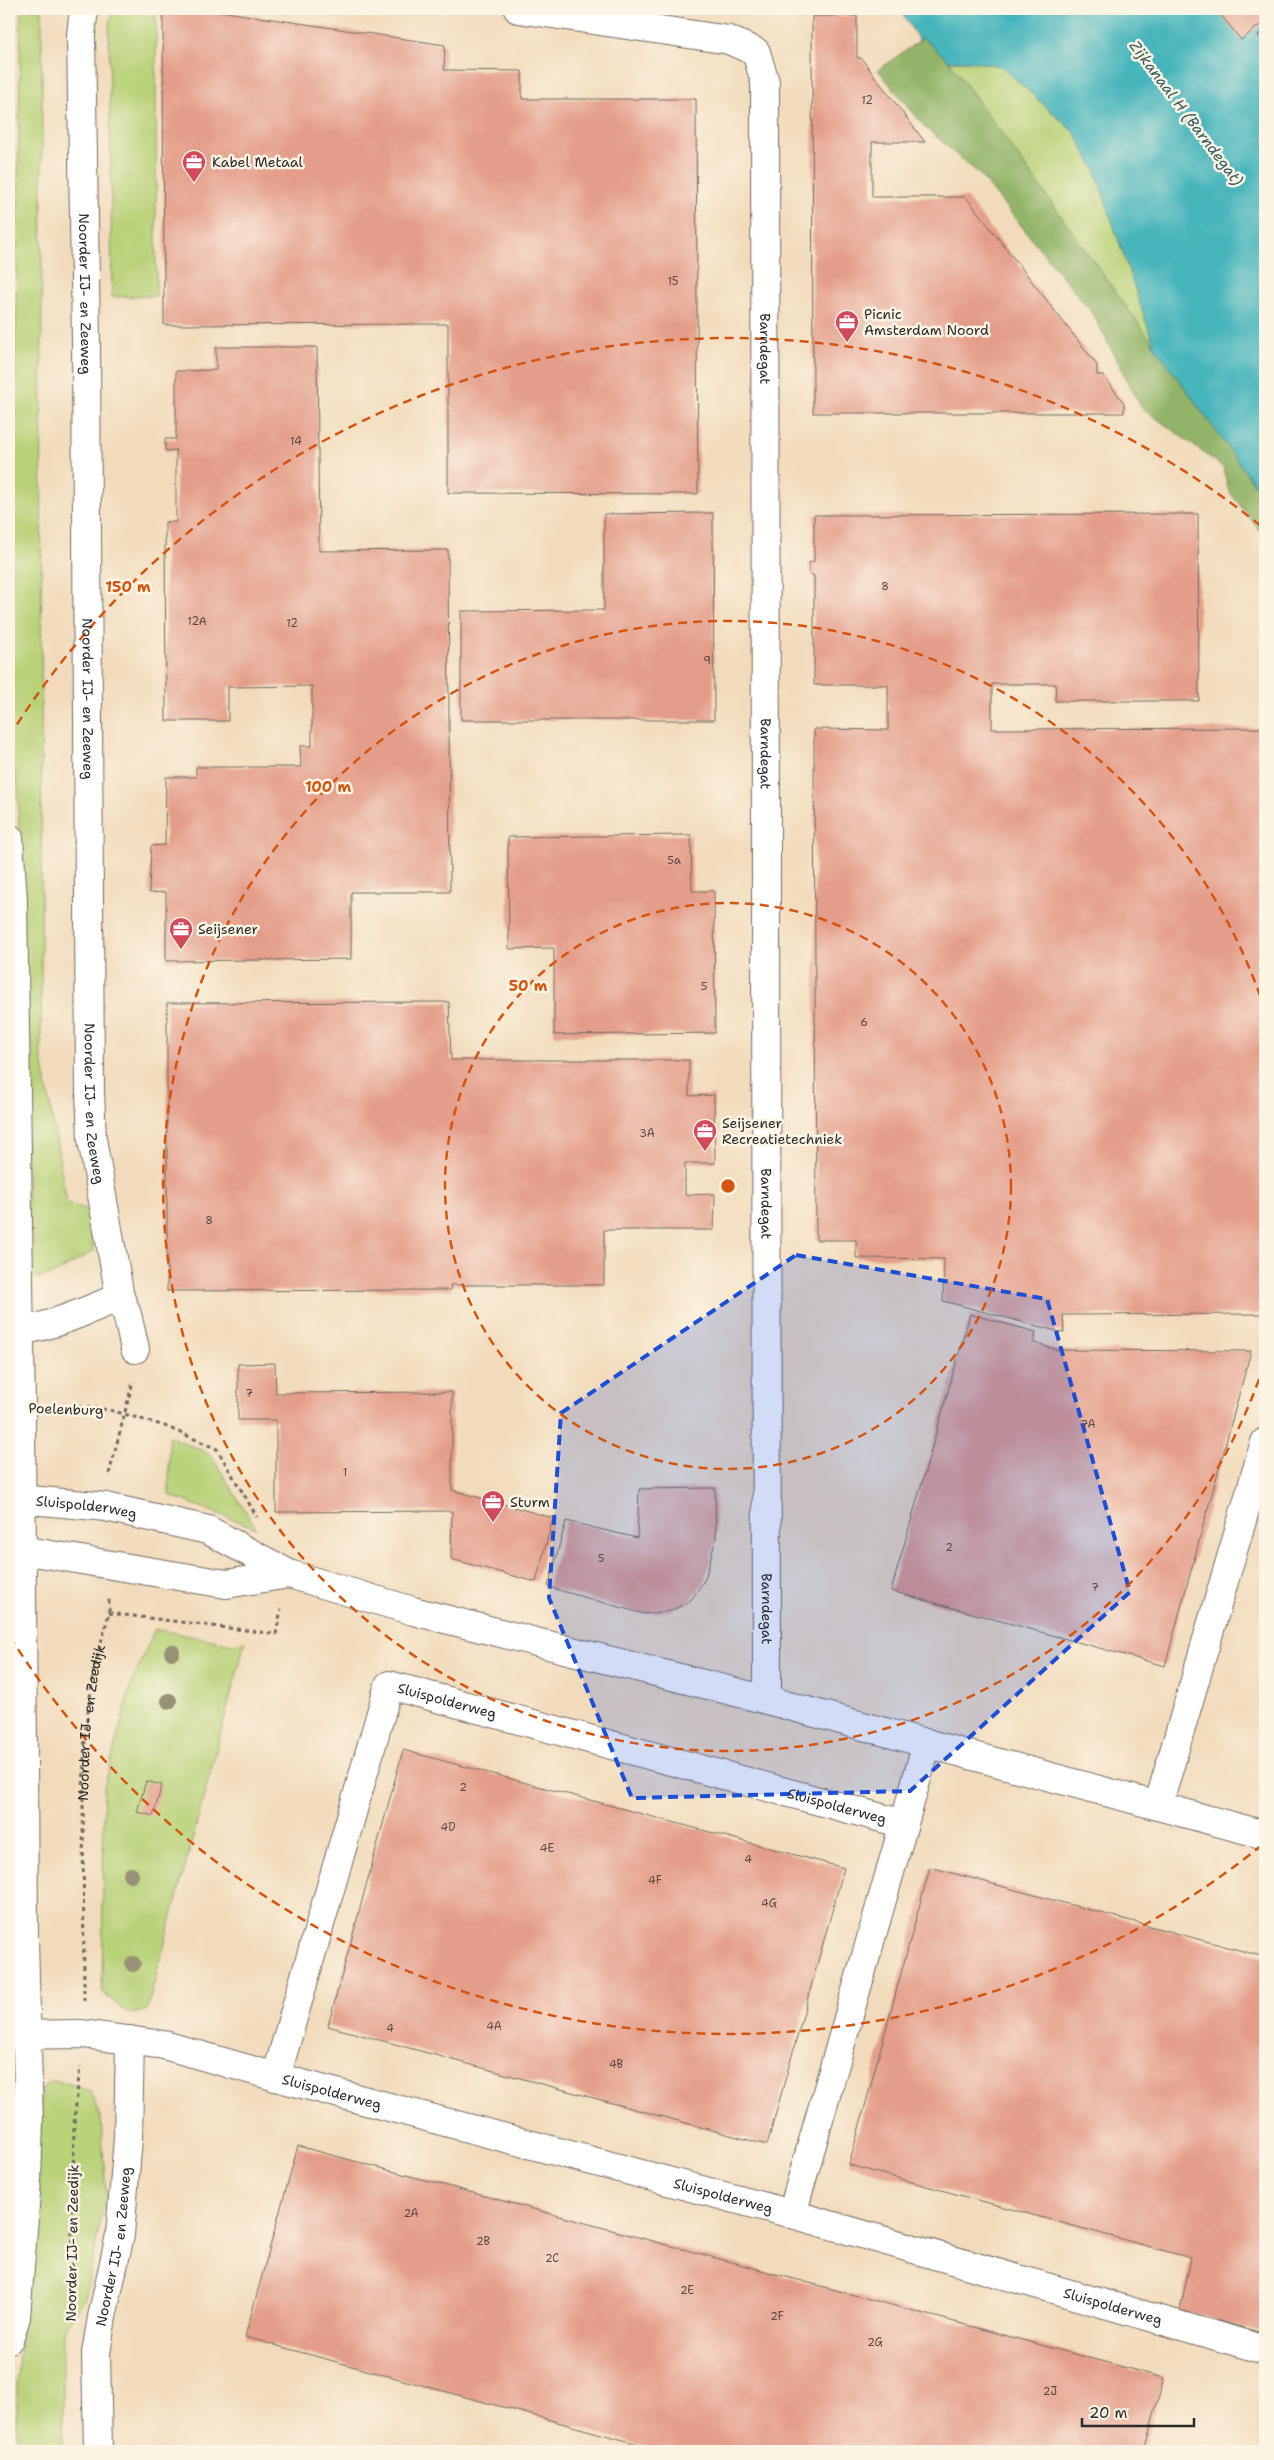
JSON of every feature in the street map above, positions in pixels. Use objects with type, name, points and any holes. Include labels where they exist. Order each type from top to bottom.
[{"type":"street","name":"Noorder IJ- en Zeeweg","points":[[84,9],[81,35],[86,340],[90,1091],[92,1139],[120,1297],[127,1314],[135,1349]]},
{"type":"street","name":"Barndegat","points":[[518,9],[729,40],[756,52],[765,82],[768,1700]]},
{"type":"street","points":[[9,838],[13,901],[13,1331],[21,1408],[15,1498],[18,2035],[29,2122],[27,2181],[16,2318],[9,2339]]},
{"type":"street","points":[[13,1331],[71,1317],[120,1297]]},
{"type":"street","points":[[1158,1806],[1265,1442]]},
{"type":"street","name":"Sluispolderweg","points":[[15,1498],[106,1507],[208,1530],[288,1574],[413,1611],[768,1700],[1265,1835]]},
{"type":"street","name":"Sluispolderweg","points":[[15,1551],[226,1584],[288,1574]]},
{"type":"street","name":"Sluispolderweg","points":[[904,1824],[389,1685],[276,2077],[792,2214],[1265,2350]]},
{"type":"street","points":[[792,2214],[927,1743]]},
{"type":"street","points":[[18,2035],[83,2034],[164,2044],[276,2077]]},
{"type":"street","name":"Noorder IJ- en Zeeweg","points":[[98,2451],[96,2352],[120,2235],[128,2138],[130,2040]]},
{"type":"path","name":"Poelenburg","points":[[21,1408],[84,1407],[123,1413]]},
{"type":"path","points":[[106,1507],[109,1472],[123,1413],[165,1426],[217,1449],[257,1518]]},
{"type":"path","name":"Noorder IJ- en Zeedijk","points":[[71,2292],[74,2123],[83,2034],[85,1957],[84,1750],[94,1668],[109,1613],[108,1565]]},
{"type":"highlighted area","points":[[796,1255],[1047,1299],[1130,1592],[910,1791],[632,1798],[549,1598],[561,1413]]},
{"type":"green space","points":[[21,9],[42,9],[41,1052],[67,1204],[86,1209],[94,1251],[54,1274],[38,1278],[29,1274],[18,788],[9,747]]},
{"type":"green space","points":[[115,9],[156,9],[156,296],[112,297],[109,22]]},
{"type":"green space","points":[[923,38],[949,61],[1265,499],[1265,538],[1229,491],[1223,467],[1141,407],[1093,314],[980,175],[924,126],[878,70]]},
{"type":"green space","points":[[949,61],[970,61],[1001,66],[1075,133],[1095,170],[1154,345]]},
{"type":"green space","points":[[169,1436],[210,1454],[256,1528],[169,1495]]},
{"type":"green space","points":[[155,1629],[233,1644],[245,1642],[147,2010],[130,2014],[102,1992],[104,1787],[132,1682]]},
{"type":"green space","points":[[51,2081],[67,2083],[90,2091],[101,2118],[106,2195],[85,2298],[63,2332],[63,2451],[17,2451],[17,2379],[42,2089]]},
{"type":"water","name":"Zijkanaal H (Barndegat)","points":[[899,9],[1265,9],[1265,499],[1154,345],[1095,170],[1075,133],[1001,66],[970,61],[949,61],[923,38],[919,40]]},
{"type":"building","points":[[163,9],[206,9],[445,45],[444,70],[522,71],[522,99],[696,99],[698,494],[448,493],[448,324],[164,325]]},
{"type":"building","points":[[1216,9],[1265,9],[1265,21],[1241,40]]},
{"type":"building","points":[[812,16],[857,16],[857,58],[861,58],[925,142],[872,142],[872,197],[966,197],[1097,365],[1097,375],[1103,375],[1124,403],[1124,413],[813,413]]},
{"type":"building","points":[[1265,29],[1265,45],[1258,35]]},
{"type":"building","points":[[216,347],[317,347],[319,551],[448,550],[450,892],[351,892],[351,959],[166,961],[166,892],[149,893],[151,846],[165,845],[166,777],[196,777],[196,767],[301,767],[300,746],[312,746],[312,686],[228,687],[228,721],[166,721],[165,522],[176,522],[176,450],[165,451],[165,439],[176,439],[176,371],[216,370]]},
{"type":"building","points":[[713,513],[714,720],[461,720],[461,611],[604,610],[604,514]]},
{"type":"building","points":[[1198,514],[1199,701],[1055,701],[1056,684],[992,684],[992,729],[1265,728],[1265,1314],[1063,1315],[1064,1333],[943,1301],[944,1259],[856,1258],[856,1240],[816,1240],[814,729],[888,730],[888,685],[814,685],[814,576],[809,573],[809,563],[814,561],[814,515]]},
{"type":"building","points":[[691,835],[692,891],[714,891],[715,1033],[554,1035],[554,948],[509,949],[508,837]]},
{"type":"building","points":[[449,1002],[451,1060],[689,1060],[689,1096],[714,1095],[715,1163],[685,1163],[685,1195],[715,1194],[714,1230],[604,1230],[604,1285],[450,1285],[451,1290],[167,1291],[167,1003]]},
{"type":"building","points":[[970,1314],[1036,1332],[1034,1343],[1057,1350],[1251,1351],[1165,1666],[891,1591]]},
{"type":"building","points":[[275,1363],[276,1393],[452,1392],[452,1490],[553,1518],[536,1582],[451,1559],[452,1511],[276,1512],[276,1420],[238,1420],[238,1364]]},
{"type":"building","points":[[715,1488],[716,1538],[705,1579],[691,1600],[681,1606],[670,1611],[644,1614],[548,1587],[566,1521],[637,1538],[639,1489]]},
{"type":"building","points":[[403,1750],[844,1868],[767,2145],[328,2026]]},
{"type":"building","points":[[146,1781],[162,1785],[153,1816],[137,1812]]},
{"type":"building","points":[[930,1867],[1265,1957],[1265,2334],[1180,2310],[1191,2258],[849,2165]]},
{"type":"building","points":[[298,2146],[1164,2378],[1144,2451],[664,2451],[245,2337]]},
{"type":"place","name":"Kabel Metaal","points":[[194,183]]},
{"type":"place","name":"Picnic Amsterdam Noord","points":[[847,343]]},
{"type":"place","name":"Seijsener","points":[[181,950]]},
{"type":"place","name":"Seijsener Recreatietechniek","points":[[705,1152]]},
{"type":"place","name":"Sturm","points":[[493,1523]]}]
